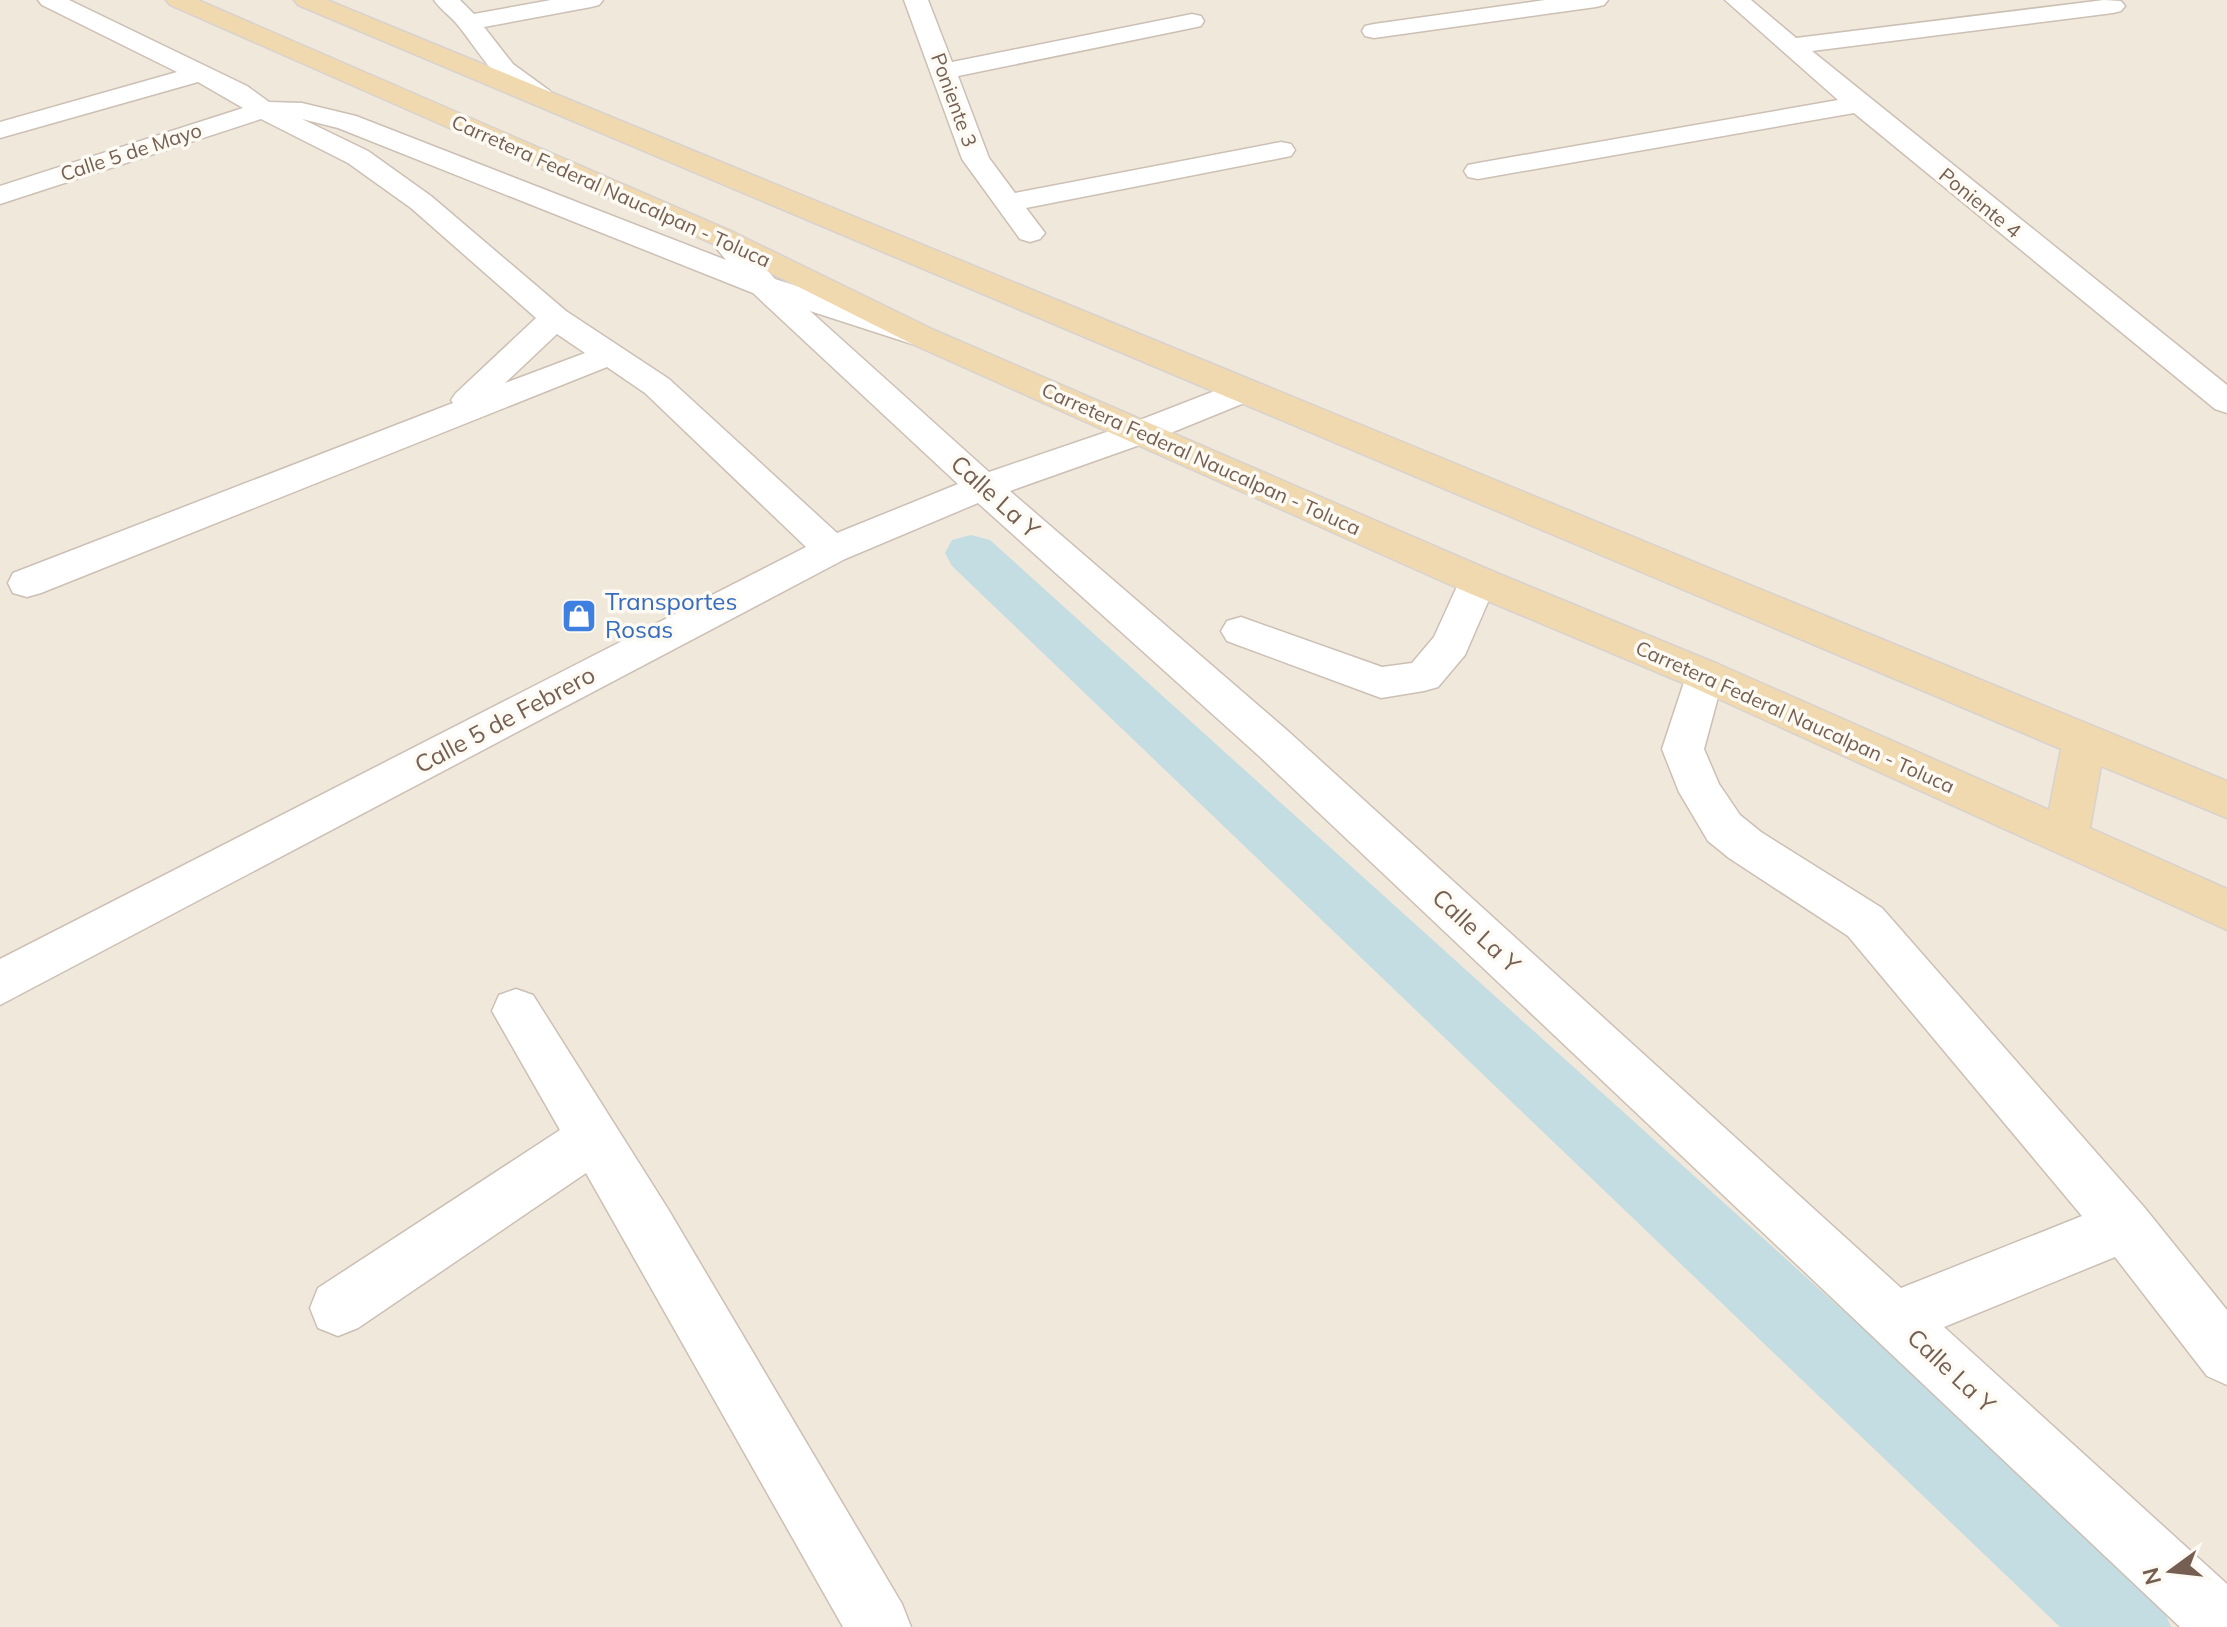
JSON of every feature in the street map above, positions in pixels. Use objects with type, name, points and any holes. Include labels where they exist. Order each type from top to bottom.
[{"type":"main road","name":"Carretera Federal Naucalpan - Toluca","points":[[178,0],[723,238],[923,337],[1139,433],[1478,581],[1704,675],[2227,910]]},
{"type":"main road","points":[[306,0],[2227,800]]},
{"type":"main road","points":[[2066,837],[2084,741]]},
{"type":"street","points":[[50,0],[238,92],[263,110],[358,157],[421,202],[555,318],[657,386],[846,544]]},
{"type":"street","points":[[446,0],[469,22],[497,62],[541,97]]},
{"type":"street","points":[[469,22],[591,0]]},
{"type":"street","name":"Poniente 3","points":[[916,0],[976,159],[1030,233]]},
{"type":"street","points":[[1374,31],[1596,0]]},
{"type":"street","name":"Poniente 4","points":[[1737,0],[1859,104],[2227,402]]},
{"type":"street","points":[[1790,46],[2113,6]]},
{"type":"street","points":[[945,71],[1192,21]]},
{"type":"street","points":[[0,130],[198,74]]},
{"type":"street","points":[[1478,171],[1859,104]]},
{"type":"street","points":[[263,110],[302,111],[347,122],[764,286],[923,337]]},
{"type":"street","name":"Calle 5 de Mayo","points":[[0,195],[263,110]]},
{"type":"street","points":[[1007,203],[1281,150]]},
{"type":"street","name":"Calle La Y","points":[[723,238],[764,286],[961,496],[1274,744],[2227,1627]]},
{"type":"street","points":[[455,413],[555,318]]},
{"type":"street","points":[[27,583],[608,355]]},
{"type":"street","name":"Calle 5 de Febrero","points":[[0,983],[846,544],[961,496],[1139,433],[1242,392]]},
{"type":"street","points":[[1241,631],[1381,683],[1424,676],[1451,645],[1478,581]]},
{"type":"street","points":[[1704,675],[1683,749],[1701,792],[1724,828],[1752,850],[1865,922],[2125,1226],[2227,1356]]},
{"type":"street","points":[[516,1011],[595,1137],[879,1627]]},
{"type":"street","points":[[338,1308],[595,1137]]},
{"type":"street","points":[[1894,1319],[2125,1226]]},
{"type":"shaded area","points":[[0,0],[2227,0],[2227,1627],[0,1627]]},
{"type":"waterway","points":[[971,553],[2126,1627]]},
{"type":"place","name":"Transportes Rosas","points":[[579,616]]}]
